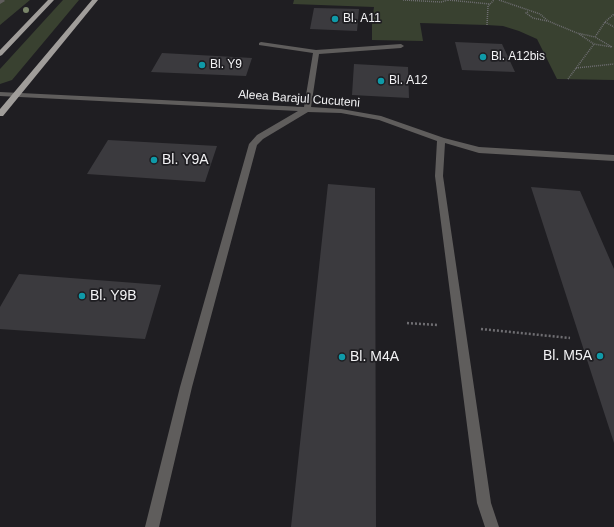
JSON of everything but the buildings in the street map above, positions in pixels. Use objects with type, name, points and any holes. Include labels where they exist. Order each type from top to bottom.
[{"type":"main road","points":[[0,54],[51,0]]},
{"type":"main road","points":[[0,114],[95,0]]},
{"type":"street","points":[[261,44],[316,52],[402,46]]},
{"type":"street","points":[[152,527],[186,387],[253,144],[260,137],[307,108],[316,52]]},
{"type":"street","name":"Aleea Barajul Cucuteni","points":[[0,94],[307,108],[341,111],[381,118],[441,140],[479,150],[613,161]]},
{"type":"street","points":[[441,140],[438,176],[484,503],[492,527]]},
{"type":"path","points":[[403,0],[441,2],[448,0],[490,4]]},
{"type":"path","points":[[487,25],[488,6],[494,0]]},
{"type":"path","points":[[499,0],[540,14],[548,21]]},
{"type":"path","points":[[528,11],[526,13],[530,16],[548,21],[577,33],[595,37],[613,47]]},
{"type":"path","points":[[595,37],[605,22],[614,14]]},
{"type":"path","points":[[605,22],[614,27]]},
{"type":"path","points":[[577,33],[594,44],[613,47]]},
{"type":"path","points":[[568,79],[594,44]]},
{"type":"path","points":[[576,68],[614,64]]},
{"type":"path","points":[[407,323],[570,338]]},
{"type":"green space","points":[[0,0],[30,0],[0,25]]},
{"type":"green space","points":[[63,0],[79,0],[12,80],[0,84],[0,69]]},
{"type":"green space","points":[[294,0],[614,0],[614,80],[557,79],[537,39],[503,26],[420,23],[423,41],[372,40],[374,7],[293,4]]},
{"type":"place","name":"Bl. A11","points":[[335,19]]},
{"type":"place","name":"Bl. A12bis","points":[[483,57]]},
{"type":"place","name":"Bl. Y9","points":[[202,65]]},
{"type":"place","name":"Bl. A12","points":[[381,81]]},
{"type":"place","name":"Bl. Y9A","points":[[154,160]]},
{"type":"place","name":"Bl. Y9B","points":[[82,296]]},
{"type":"place","name":"Bl. M5A","points":[[600,356]]},
{"type":"place","name":"Bl. M4A","points":[[342,357]]}]
